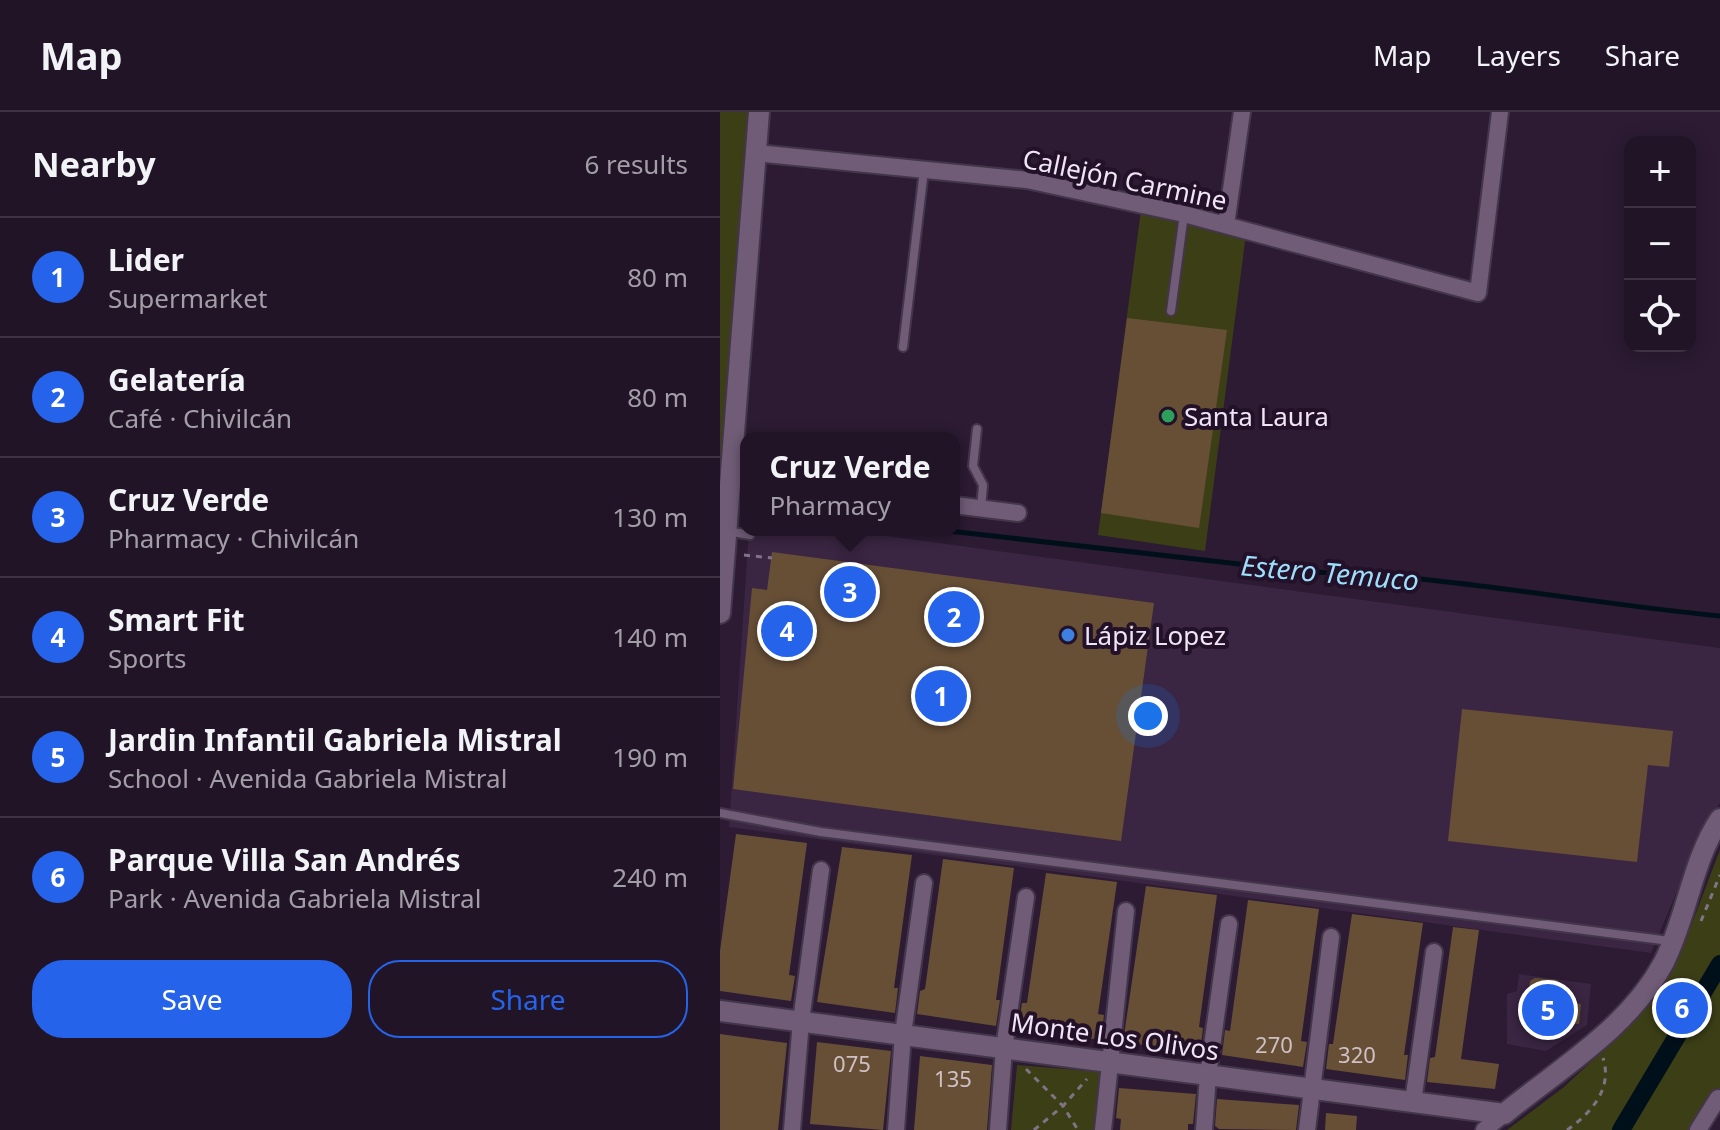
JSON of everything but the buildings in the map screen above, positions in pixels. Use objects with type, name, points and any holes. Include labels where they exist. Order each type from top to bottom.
[{"type":"street","points":[[741,432],[759,112]]},
{"type":"street","points":[[1226,225],[1242,112]]},
{"type":"street","name":"Callejón Carmine","points":[[756,153],[1027,180],[1184,214],[1478,293],[1500,112]]},
{"type":"street","points":[[720,613],[723,531],[738,479],[740,443]]},
{"type":"street","points":[[960,506],[1018,513]]},
{"type":"street","points":[[1484,1130],[1629,1012],[1653,981],[1673,942],[1720,819]]},
{"type":"street","points":[[792,1130],[801,1021],[821,870]]},
{"type":"street","points":[[896,1130],[903,1034],[924,883]]},
{"type":"street","points":[[998,1130],[1026,897]]},
{"type":"street","points":[[1103,1130],[1126,911]]},
{"type":"street","points":[[1204,1130],[1208,1075],[1229,924]]},
{"type":"street","points":[[1307,1130],[1331,937]]},
{"type":"street","points":[[1413,1102],[1434,952]]},
{"type":"street","name":"Monte Los Olivos","points":[[720,1011],[1504,1114]]},
{"type":"street","points":[[1698,1130],[1718,1098]]},
{"type":"lane","points":[[903,347],[924,170]]},
{"type":"lane","points":[[1171,311],[1184,214]]},
{"type":"lane","points":[[977,429],[973,466],[983,485],[981,508]]},
{"type":"lane","points":[[720,813],[821,832],[1673,942]]},
{"type":"path","points":[[754,556],[772,558]]},
{"type":"path","points":[[1009,1049],[1063,1106],[1078,1130]]},
{"type":"path","points":[[1567,1130],[1595,1106],[1603,1090],[1606,1077],[1602,1054]]},
{"type":"path","points":[[1034,1130],[1063,1106],[1093,1072],[1108,1062]]},
{"type":"shaded area","points":[[749,536],[887,536],[1720,648],[1720,803],[1701,834],[1651,953],[729,827]]},
{"type":"shaded area","points":[[1519,974],[1591,984],[1587,1025],[1546,1051],[1507,1044],[1507,994],[1517,991]]},
{"type":"green space","points":[[720,112],[751,112],[720,475]]},
{"type":"green space","name":"Santa Laura","points":[[1141,210],[1246,234],[1205,551],[1098,535]]},
{"type":"green space","points":[[1720,850],[1720,1091],[1716,1088],[1690,1130],[1507,1130],[1564,1087],[1627,1028],[1662,988],[1681,952]]},
{"type":"green space","points":[[1017,1065],[1101,1072],[1096,1130],[1011,1130]]},
{"type":"waterway","name":"Estero Temuco","points":[[960,532],[1310,572],[1413,578],[1720,616]]},
{"type":"waterway","points":[[1621,1130],[1720,964]]},
{"type":"place","name":"Santa Laura","points":[[1168,416]]},
{"type":"place","name":"Cruz Verde","points":[[850,592]]},
{"type":"place","name":"Gelatería","points":[[954,617]]},
{"type":"place","name":"Smart Fit","points":[[787,631]]},
{"type":"place","name":"Lápiz Lopez","points":[[1068,635]]},
{"type":"place","name":"Lider","points":[[941,696]]},
{"type":"place","name":"Parque Villa San Andrés","points":[[1682,1008]]},
{"type":"place","name":"Jardin Infantil Gabriela Mistral","points":[[1548,1010]]}]
